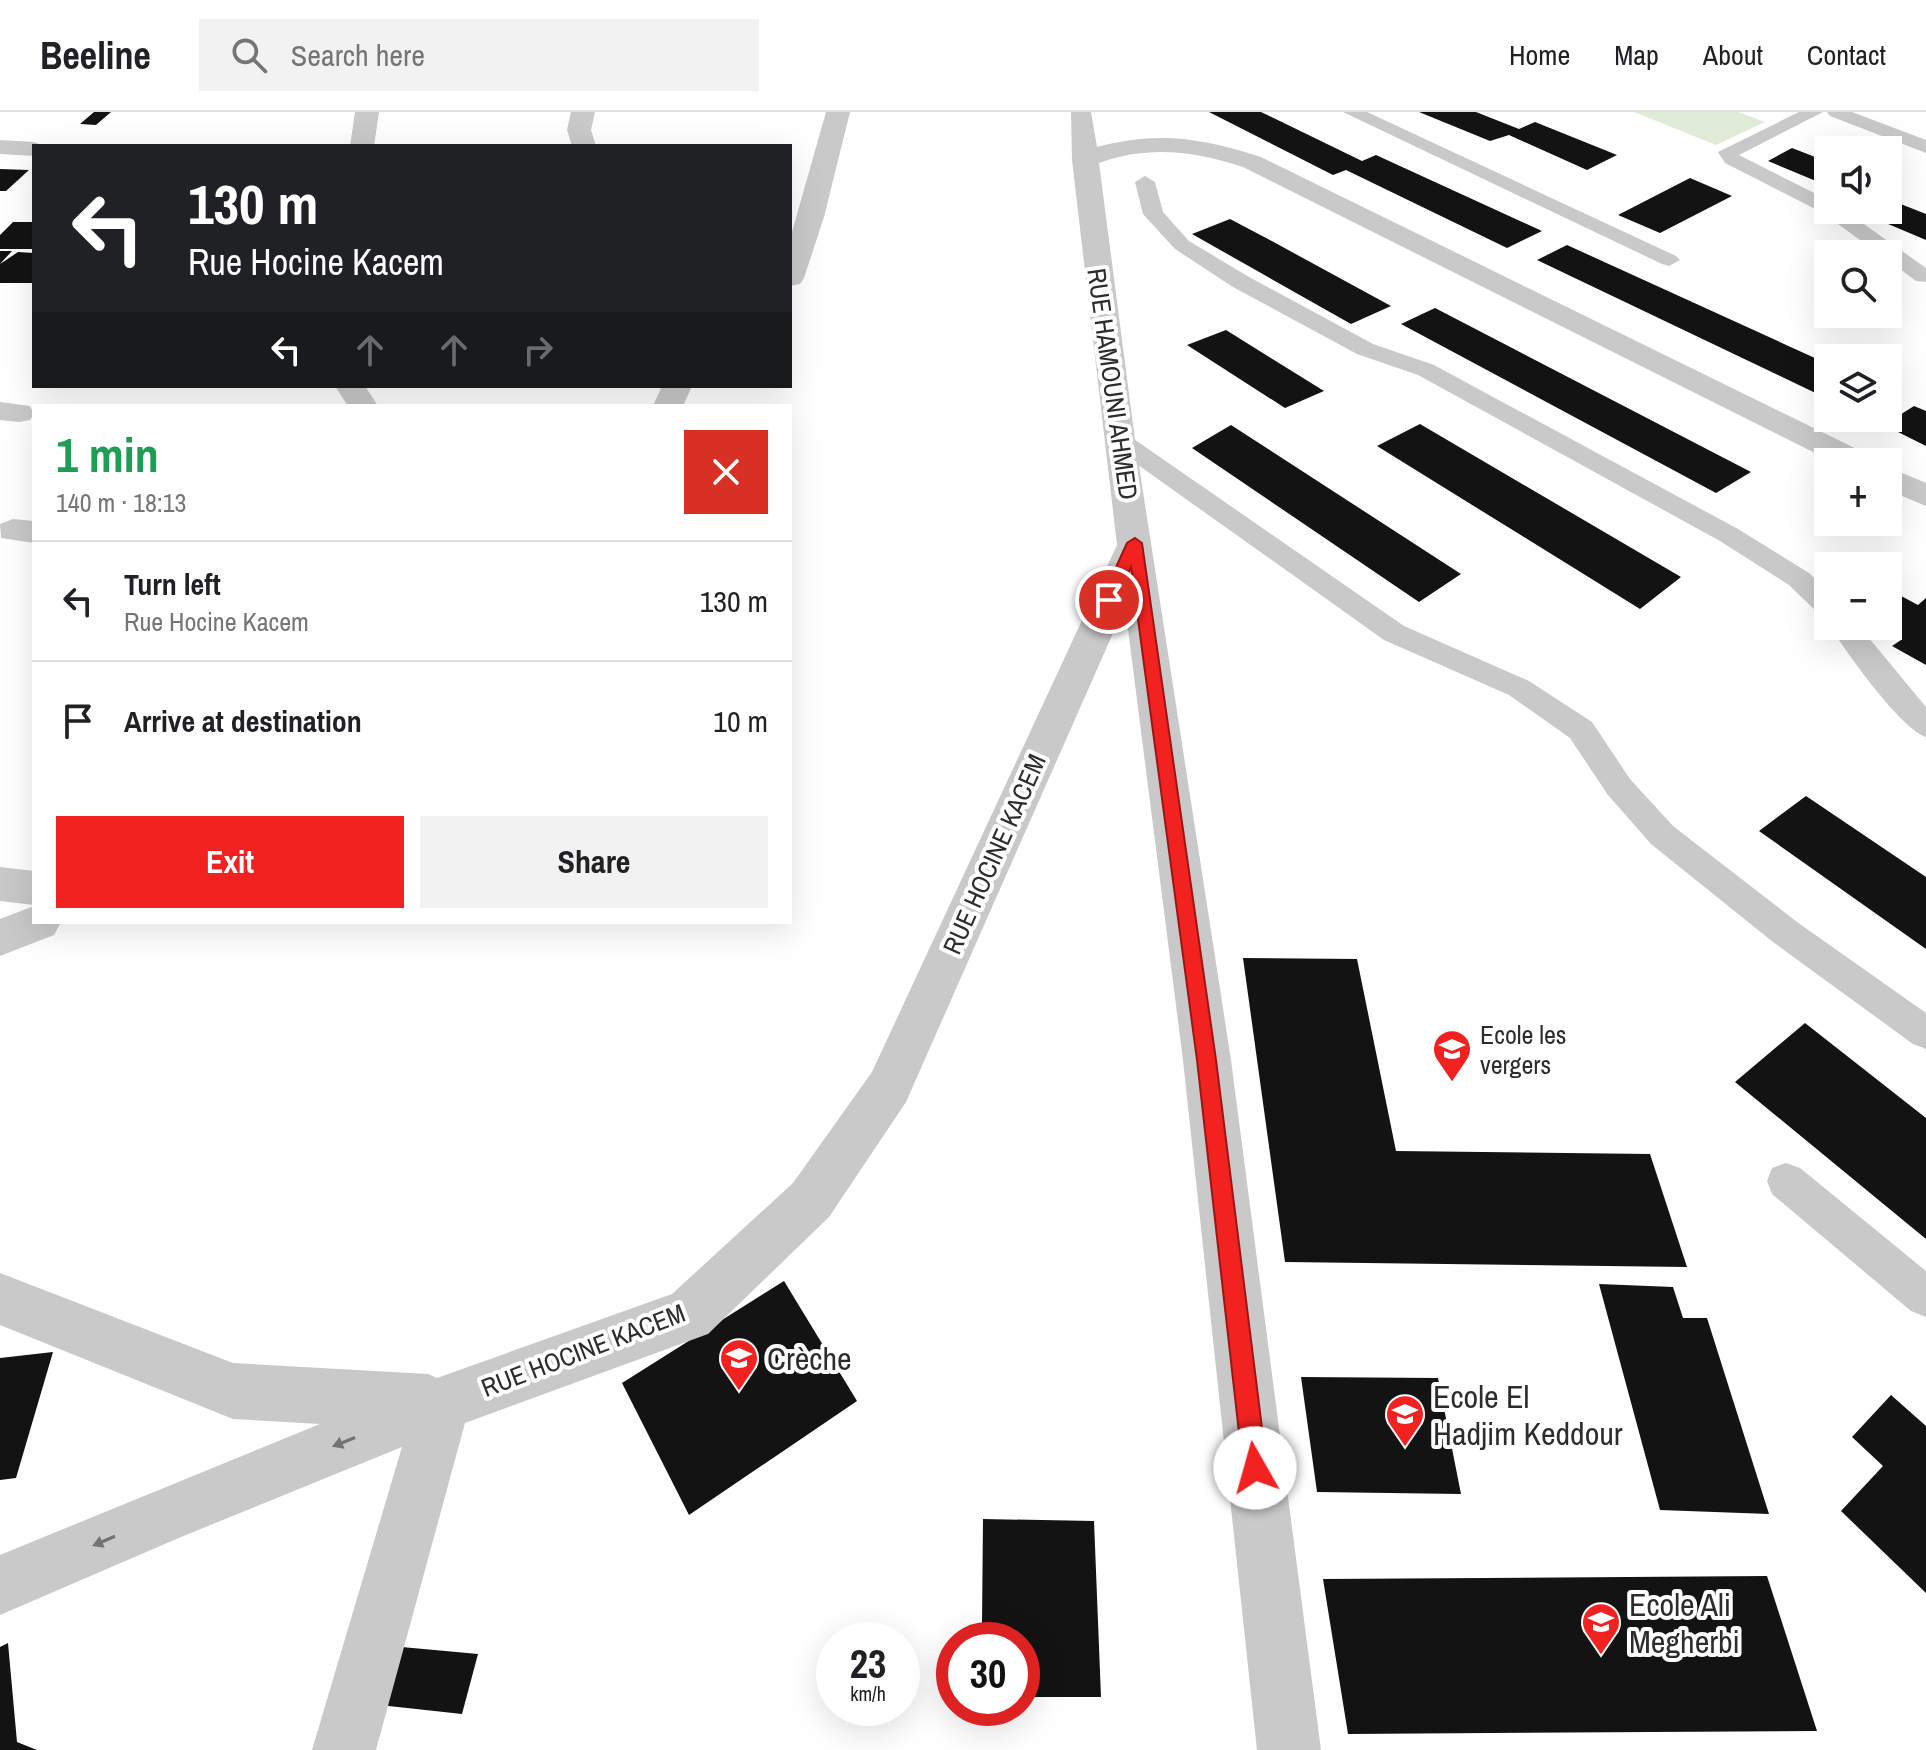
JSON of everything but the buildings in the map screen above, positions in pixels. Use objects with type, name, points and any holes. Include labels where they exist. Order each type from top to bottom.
[{"type":"street","points":[[362,144],[367,112]]},
{"type":"street","points":[[583,112],[579,130],[583,144]]},
{"type":"street","points":[[792,272],[811,217],[838,112]]},
{"type":"street","name":"RUE HAMOUNI AHMED","points":[[1086,113],[1084,160],[1119,440],[1209,1076],[1289,1750]]},
{"type":"street","points":[[1084,160],[1116,146],[1163,143],[1207,146],[1252,162],[1830,448]]},
{"type":"street","points":[[0,147],[32,149]]},
{"type":"street","points":[[1902,484],[1926,496]]},
{"type":"street","name":"RUE HOCINE KACEM","points":[[0,1585],[167,1513],[443,1403],[689,1315],[811,1200],[889,1087],[1135,543]]},
{"type":"street","points":[[0,884],[32,888]]},
{"type":"street","points":[[0,938],[34,924]]},
{"type":"street","points":[[0,1299],[233,1391],[443,1403],[344,1750]]},
{"type":"lane","points":[[1352,112],[1669,260]]},
{"type":"lane","points":[[1814,112],[1728,152],[1732,159],[1814,201]]},
{"type":"lane","points":[[1836,112],[1926,147]]},
{"type":"lane","points":[[1145,182],[1153,214],[1182,245],[1205,260],[1365,349],[1426,370],[1729,535],[1799,579],[1814,593]]},
{"type":"lane","points":[[1851,224],[1925,277]]},
{"type":"lane","points":[[1119,440],[1394,633],[1519,688],[1581,730],[1619,787],[1662,835],[1785,932],[1926,1033]]},
{"type":"lane","points":[[1854,640],[1926,726]]},
{"type":"lane","points":[[1786,1181],[1926,1297]]},
{"type":"green space","points":[[1634,112],[1738,112],[1765,122],[1716,145]]},
{"type":"place","name":"Ecole les vergers","points":[[1452,1083]]},
{"type":"place","name":"Crèche","points":[[739,1392]]},
{"type":"place","name":"Ecole El Hadjim Keddour","points":[[1405,1448]]},
{"type":"place","name":"Ecole Ali Megherbi","points":[[1601,1656]]},
{"type":"route","points":[[1109,600],[1135,543],[1207,1060],[1255,1468]]}]
